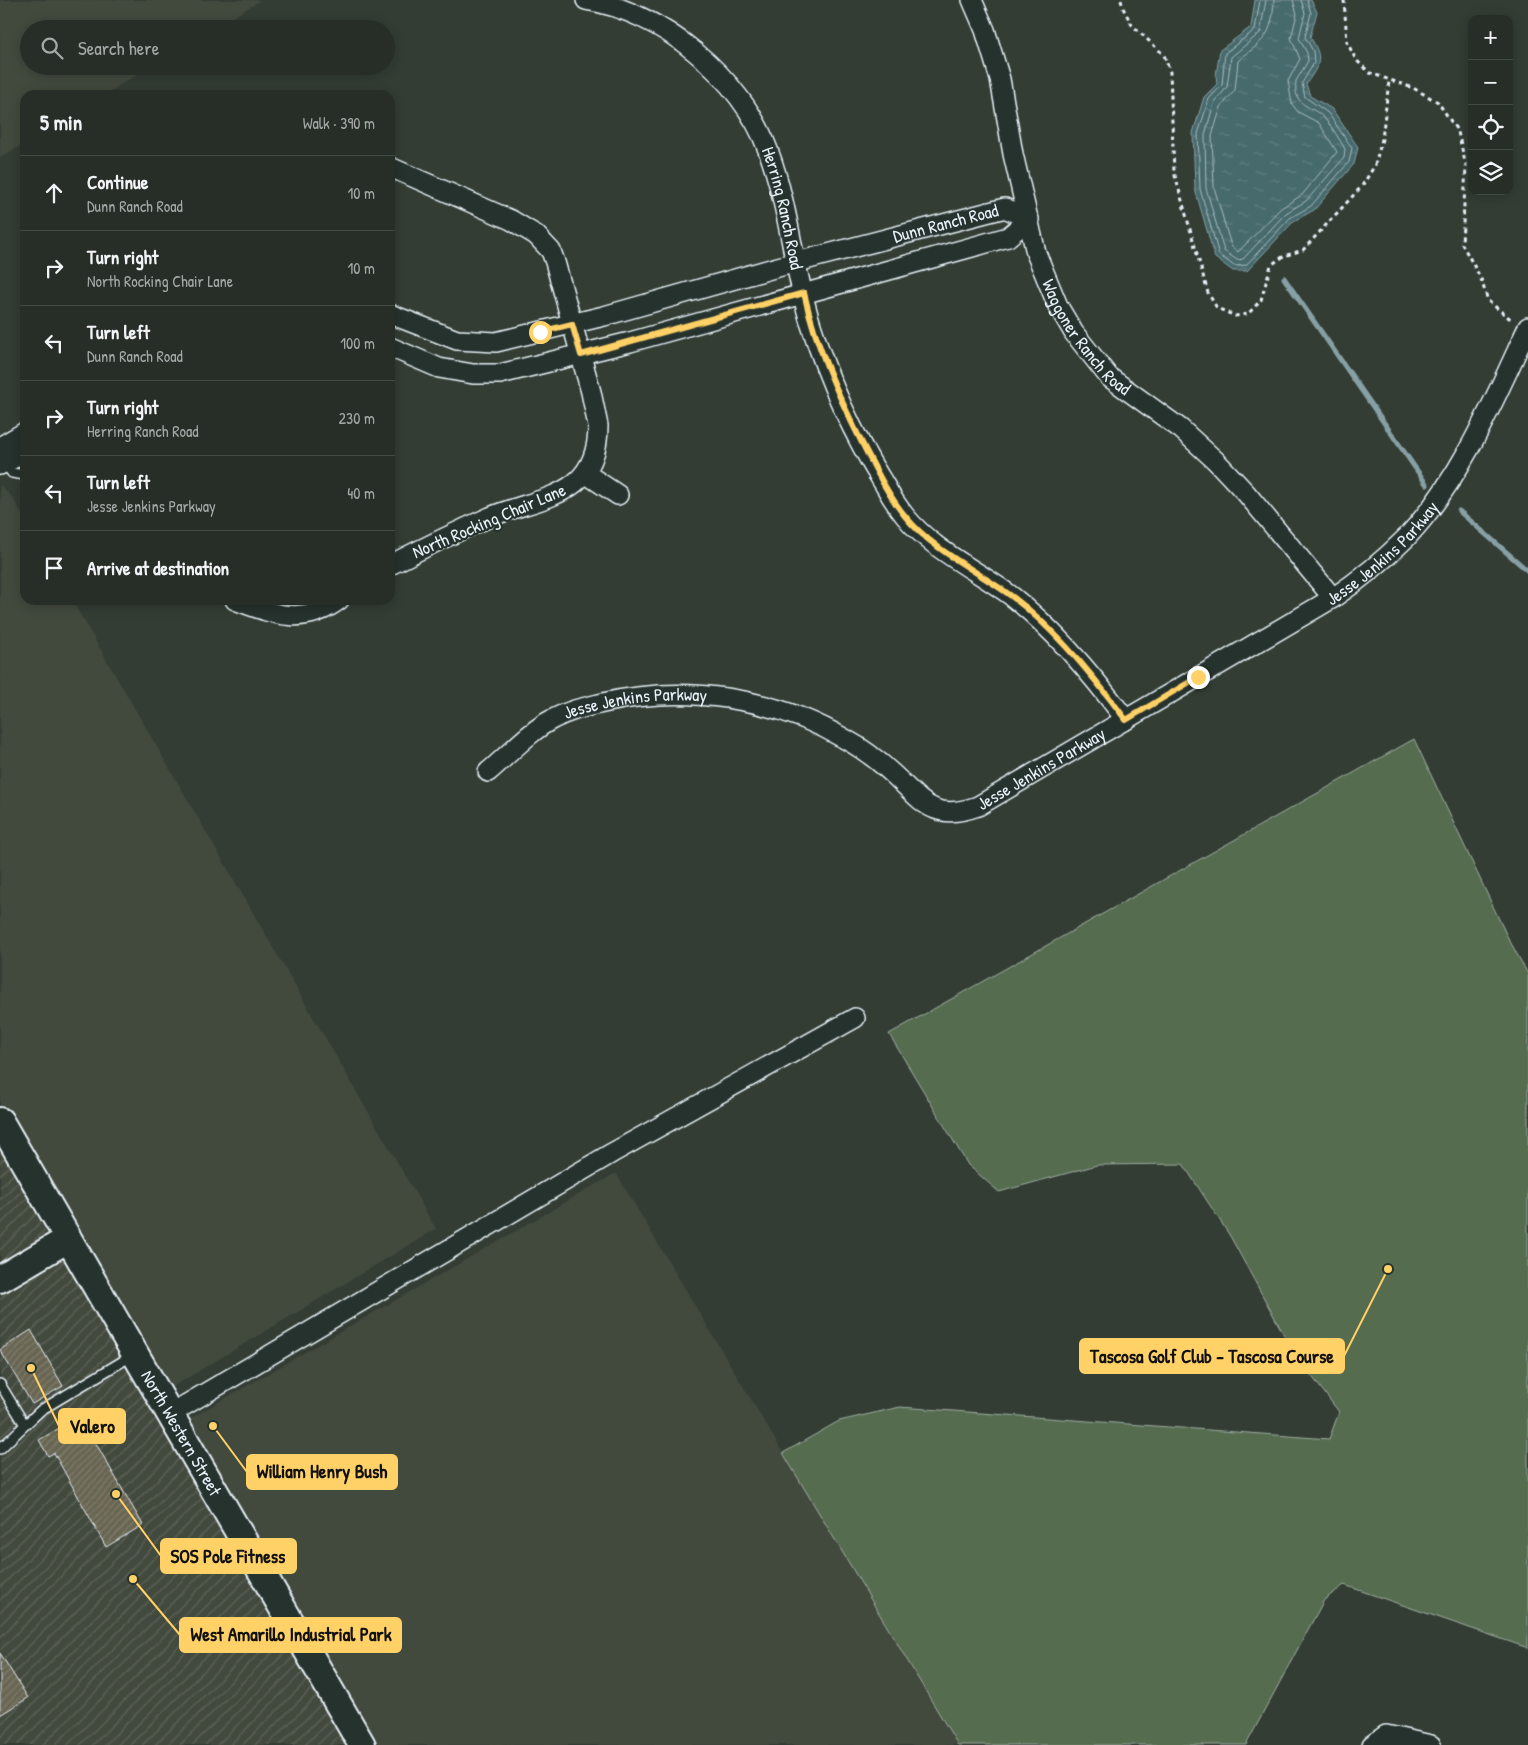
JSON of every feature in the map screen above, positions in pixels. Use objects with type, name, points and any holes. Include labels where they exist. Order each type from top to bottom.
[{"type":"main road","name":"North Western Street","points":[[0,1121],[362,1745]]},
{"type":"main road","points":[[0,1279],[68,1239]]},
{"type":"street","name":"Herring Ranch Road","points":[[586,0],[635,13],[672,34],[700,57],[744,104],[768,150],[811,324],[834,387],[874,466],[905,516],[929,540],[1015,599],[1074,657],[1126,720]]},
{"type":"street","name":"Waggoner Ranch Road","points":[[972,0],[982,22],[1000,79],[1013,154],[1036,253],[1058,306],[1085,349],[1109,377],[1181,429],[1216,461],[1253,500],[1333,598]]},
{"type":"street","name":"North Rocking Chair Lane","points":[[395,169],[511,220],[536,234],[551,251],[598,426],[598,442],[594,458],[585,473],[571,487],[553,498],[486,519],[455,532],[395,562]]},
{"type":"street","name":"Dunn Ranch Road","points":[[395,316],[441,335],[471,342],[576,340],[804,293],[1008,237],[1029,219],[1005,208],[796,263],[576,340],[500,374],[473,374],[439,368],[395,349]]},
{"type":"street","name":"Jesse Jenkins Parkway","points":[[488,772],[538,728],[565,712],[614,700],[652,694],[682,694],[739,700],[800,717],[847,740],[891,773],[927,806],[939,810],[964,811],[998,795],[1333,598],[1356,582],[1406,538],[1436,501],[1480,430],[1524,325]]},
{"type":"street","points":[[1,458],[20,437]]},
{"type":"street","points":[[1,458],[20,454]]},
{"type":"street","name":"North Rocking Chair Lane","points":[[585,473],[618,495]]},
{"type":"street","points":[[249,605],[273,614],[299,616],[323,611],[332,605]]},
{"type":"street","points":[[170,1414],[612,1153],[856,1018]]},
{"type":"street","points":[[1372,1745],[1386,1735],[1431,1745]]},
{"type":"lane","points":[[0,438],[10,430],[20,427]]},
{"type":"lane","points":[[1,458],[12,473],[20,474]]},
{"type":"lane","points":[[0,1449],[41,1410],[135,1353]]},
{"type":"lane","points":[[0,1384],[25,1425]]},
{"type":"path","points":[[1121,0],[1132,25],[1164,55],[1170,72],[1174,172],[1208,293],[1217,308],[1235,316],[1248,314],[1261,300],[1271,265],[1284,256],[1303,250],[1362,186],[1374,165],[1382,139],[1389,81]]},
{"type":"path","points":[[1344,0],[1347,42],[1356,60],[1370,73],[1413,88],[1438,102],[1458,132],[1466,166],[1462,244],[1481,279],[1488,301],[1510,320],[1524,325]]},
{"type":"shaded area","points":[[0,0],[261,0],[228,20],[20,20],[20,75],[136,75],[112,90],[20,90],[20,146],[0,158]]},
{"type":"shaded area","points":[[0,485],[12,497],[20,511],[20,605],[75,605],[436,1229],[159,1395],[0,1122]]},
{"type":"shaded area","points":[[0,1122],[362,1745],[0,1745]]},
{"type":"shaded area","points":[[616,1173],[958,1745],[362,1745],[177,1426]]},
{"type":"green space","points":[[1414,739],[1507,936],[1528,974],[1528,1648],[1344,1585],[1324,1600],[1246,1745],[958,1745],[783,1453],[839,1421],[900,1407],[1329,1439],[1339,1412],[1294,1353],[1230,1236],[1183,1164],[1097,1165],[999,1192],[968,1165],[889,1034]]},
{"type":"water","points":[[1255,0],[1311,0],[1317,12],[1310,37],[1319,56],[1317,66],[1306,84],[1310,96],[1332,109],[1358,147],[1354,164],[1314,210],[1294,221],[1247,271],[1233,271],[1215,258],[1195,189],[1193,133],[1204,97],[1217,84],[1216,75],[1220,50],[1251,27]]},
{"type":"building","points":[[31,1330],[63,1386],[32,1404],[0,1350]]},
{"type":"building","points":[[80,1416],[143,1525],[106,1547],[54,1453],[48,1456],[39,1440]]},
{"type":"building","points":[[0,1653],[28,1698],[0,1715]]},
{"type":"waterway","points":[[1284,278],[1427,485]]},
{"type":"waterway","points":[[1459,511],[1528,571]]},
{"type":"place","name":"Tascosa Golf Club - Tascosa Course","points":[[1388,1269]]},
{"type":"place","name":"Valero","points":[[31,1368]]},
{"type":"place","name":"William Henry Bush","points":[[213,1426]]},
{"type":"place","name":"SOS Pole Fitness","points":[[116,1494]]},
{"type":"place","name":"West Amarillo Industrial Park","points":[[133,1579]]},
{"type":"route","points":[[540,332],[572,324],[581,355],[804,293],[811,324],[834,387],[884,484],[905,516],[929,540],[1015,599],[1074,657],[1126,720],[1198,677]]}]
